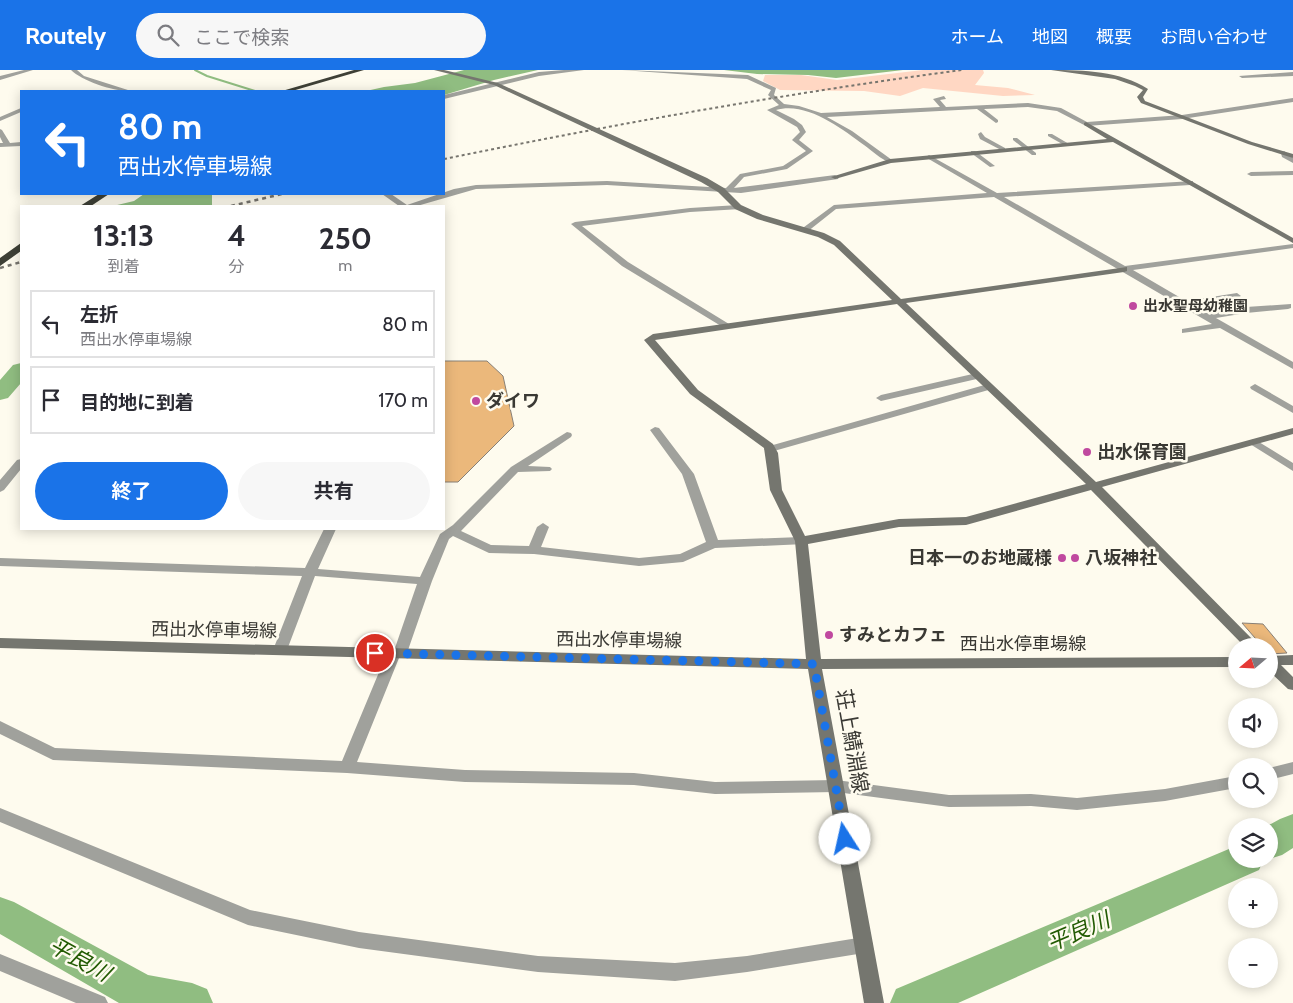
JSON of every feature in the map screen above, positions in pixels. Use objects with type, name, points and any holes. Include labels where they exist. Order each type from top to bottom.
[{"type":"highway","points":[[289,90],[361,70]]},
{"type":"highway","points":[[87,205],[103,195]]},
{"type":"highway","points":[[2,261],[20,247]]},
{"type":"street","points":[[0,78],[30,70]]},
{"type":"street","points":[[74,70],[82,77],[125,90]]},
{"type":"street","points":[[440,70],[496,84],[556,110],[725,190],[731,202],[738,207],[760,217],[804,230],[837,243],[1093,485],[1244,638]]},
{"type":"street","points":[[445,97],[539,74],[581,70]]},
{"type":"street","points":[[625,70],[748,77],[774,89],[771,95],[782,105],[821,115],[834,121],[890,161]]},
{"type":"street","points":[[1054,70],[1108,76],[1131,82],[1146,90],[1140,97],[1144,102],[1293,156]]},
{"type":"street","points":[[1242,76],[1293,74]]},
{"type":"street","points":[[944,98],[936,99],[944,108]]},
{"type":"street","points":[[1086,124],[1182,116],[1293,100]]},
{"type":"street","points":[[725,190],[742,175],[785,168],[810,152],[795,140],[803,132],[800,126],[770,110],[782,105]]},
{"type":"street","points":[[821,115],[1025,105],[1054,108],[1293,240]]},
{"type":"street","points":[[1025,105],[1040,114]]},
{"type":"street","points":[[978,107],[996,121]]},
{"type":"street","points":[[1071,116],[1078,108]]},
{"type":"street","points":[[0,119],[20,110]]},
{"type":"street","points":[[0,131],[3,144],[20,144]]},
{"type":"street","points":[[981,134],[982,138],[1003,149]]},
{"type":"street","points":[[1050,135],[1066,144]]},
{"type":"street","points":[[1016,139],[1034,154]]},
{"type":"street","points":[[445,195],[487,186],[607,183],[725,190],[778,187],[834,177],[890,161],[1114,140]]},
{"type":"street","points":[[973,152],[992,166]]},
{"type":"street","points":[[1284,153],[1284,156],[1293,161]]},
{"type":"street","points":[[929,157],[1293,366]]},
{"type":"street","points":[[1251,174],[1293,173]]},
{"type":"street","points":[[804,230],[834,208],[996,195],[1190,183]]},
{"type":"street","points":[[388,195],[402,205]]},
{"type":"street","points":[[413,205],[444,195]]},
{"type":"street","points":[[726,326],[625,264],[575,224],[690,210],[738,207]]},
{"type":"street","points":[[801,541],[776,490],[769,446],[694,392],[649,340],[653,337],[1293,246]]},
{"type":"street","points":[[1185,304],[1237,296]]},
{"type":"street","points":[[1208,317],[1246,310],[1288,306]]},
{"type":"street","points":[[1184,331],[1221,325]]},
{"type":"street","points":[[881,398],[977,376]]},
{"type":"street","points":[[770,449],[988,386]]},
{"type":"street","points":[[1255,387],[1293,410]]},
{"type":"street","points":[[655,430],[688,474],[713,544]]},
{"type":"street","points":[[453,531],[468,540],[490,549],[534,550],[639,562],[683,558],[713,544],[801,541],[899,523],[966,521],[1293,431]]},
{"type":"street","points":[[347,768],[397,653],[444,537],[453,531],[515,469],[567,435]]},
{"type":"street","points":[[1254,442],[1293,468]]},
{"type":"street","points":[[0,488],[20,463]]},
{"type":"street","points":[[515,469],[546,469]]},
{"type":"street","points":[[534,550],[543,527]]},
{"type":"street","points":[[280,650],[310,572],[330,530]]},
{"type":"street","name":"荘上鯖淵線","points":[[801,541],[814,664],[874,1003]]},
{"type":"street","points":[[0,562],[310,572],[425,581]]},
{"type":"street","name":"西出水停車場線","points":[[2,645],[280,650],[814,664],[1228,662]]},
{"type":"street","points":[[1278,661],[1293,660]]},
{"type":"street","points":[[1278,671],[1293,685]]},
{"type":"street","points":[[0,727],[53,754],[347,768],[465,776],[634,779],[715,788],[836,786],[949,801],[1031,800],[1077,804],[1165,795],[1228,783]]},
{"type":"street","points":[[1278,772],[1293,768]]},
{"type":"street","points":[[0,814],[248,917],[359,940],[538,964],[675,972],[747,964],[864,945]]},
{"type":"street","points":[[0,962],[98,1003]]},
{"type":"shaded area","points":[[464,70],[538,70],[494,80],[445,95],[445,90],[370,90],[415,83]]},
{"type":"shaded area","points":[[724,70],[903,70],[836,78],[808,75],[757,74]]},
{"type":"shaded area","points":[[923,70],[983,70],[984,73],[975,85],[1008,88],[1035,95],[1003,96],[923,88],[900,96],[864,91],[780,90],[763,81],[765,75],[801,75],[837,80]]},
{"type":"shaded area","points":[[143,195],[212,195],[212,205],[117,205],[134,201]]},
{"type":"building","name":"ダイワ","points":[[445,361],[487,361],[503,376],[514,426],[458,482],[445,482]]},
{"type":"building","points":[[1242,623],[1263,624],[1275,638],[1255,638]]},
{"type":"building","points":[[1278,642],[1287,653],[1278,654]]},
{"type":"waterway","points":[[195,70],[207,76],[252,90]]},
{"type":"waterway","points":[[0,393],[20,371]]},
{"type":"waterway","name":"平良川","points":[[1278,838],[1293,829]]},
{"type":"waterway","name":"平良川","points":[[911,1003],[1228,866]]},
{"type":"waterway","name":"平良川","points":[[0,914],[141,993],[192,1003]]},
{"type":"railway","points":[[445,159],[702,110],[962,70]]},
{"type":"railway","points":[[235,205],[278,195]]},
{"type":"railway","points":[[0,268],[20,262]]},
{"type":"place","name":"出水聖母幼稚園","points":[[1133,306]]},
{"type":"place","name":"ダイワ","points":[[476,401]]},
{"type":"place","name":"出水保育園","points":[[1087,452]]},
{"type":"place","name":"日本一のお地蔵様","points":[[1062,558]]},
{"type":"place","name":"八坂神社","points":[[1075,558]]},
{"type":"place","name":"すみとカフェ","points":[[829,635]]},
{"type":"route","points":[[375,653],[814,664],[845,839]]}]
